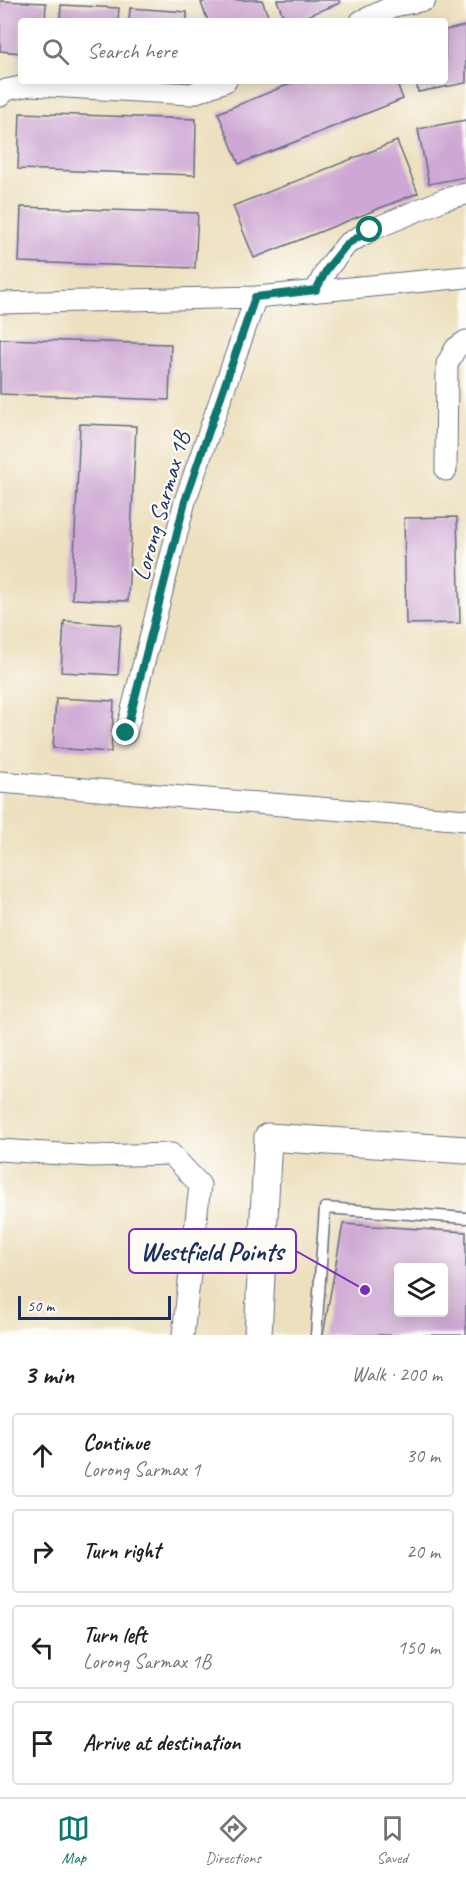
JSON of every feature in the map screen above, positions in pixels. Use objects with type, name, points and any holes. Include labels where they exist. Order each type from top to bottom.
[{"type":"street","points":[[368,18],[394,6],[425,0]]},
{"type":"street","points":[[0,96],[6,90],[30,85],[191,94],[218,84]]},
{"type":"street","points":[[316,290],[327,269],[347,244],[370,230],[434,203],[466,194]]},
{"type":"street","points":[[0,303],[255,297],[466,277]]},
{"type":"street","name":"Lorong Sarmax 1B","points":[[126,733],[185,501],[255,297]]},
{"type":"street","points":[[446,470],[447,364],[456,348],[466,341]]},
{"type":"street","points":[[0,782],[466,820]]},
{"type":"street","points":[[258,1335],[268,1137],[466,1150]]},
{"type":"street","points":[[0,1150],[92,1156],[171,1154],[200,1185],[183,1335]]},
{"type":"lane","points":[[316,1335],[325,1208],[466,1218]]},
{"type":"building","points":[[208,0],[262,0],[269,18],[207,18],[201,3]]},
{"type":"building","points":[[277,0],[339,0],[340,3],[302,18],[284,18]]},
{"type":"building","points":[[0,1],[46,3],[45,18],[18,18],[18,53],[0,51]]},
{"type":"building","points":[[61,5],[119,8],[118,18],[60,18]]},
{"type":"building","points":[[130,8],[187,12],[187,18],[129,18]]},
{"type":"building","points":[[466,26],[466,83],[418,92],[417,84],[448,84],[448,29]]},
{"type":"building","points":[[290,84],[397,84],[403,99],[239,164],[218,113]]},
{"type":"building","points":[[20,113],[196,119],[195,175],[18,169]]},
{"type":"building","points":[[466,120],[466,177],[429,184],[418,129]]},
{"type":"building","points":[[397,141],[418,193],[254,258],[233,206]]},
{"type":"building","points":[[21,207],[198,213],[195,268],[19,262]]},
{"type":"building","points":[[0,339],[171,344],[169,400],[0,394]]},
{"type":"building","points":[[80,424],[136,426],[128,601],[72,599]]},
{"type":"building","points":[[457,517],[460,623],[406,624],[404,518]]},
{"type":"building","points":[[64,621],[121,625],[118,675],[61,672]]},
{"type":"building","points":[[56,698],[114,701],[111,752],[53,748]]},
{"type":"building","points":[[343,1224],[466,1232],[466,1335],[323,1335]]},
{"type":"place","name":"Westfield Points","points":[[365,1290]]},
{"type":"route","points":[[126,733],[185,501],[255,297],[316,290],[327,269],[347,244],[370,230]]}]
